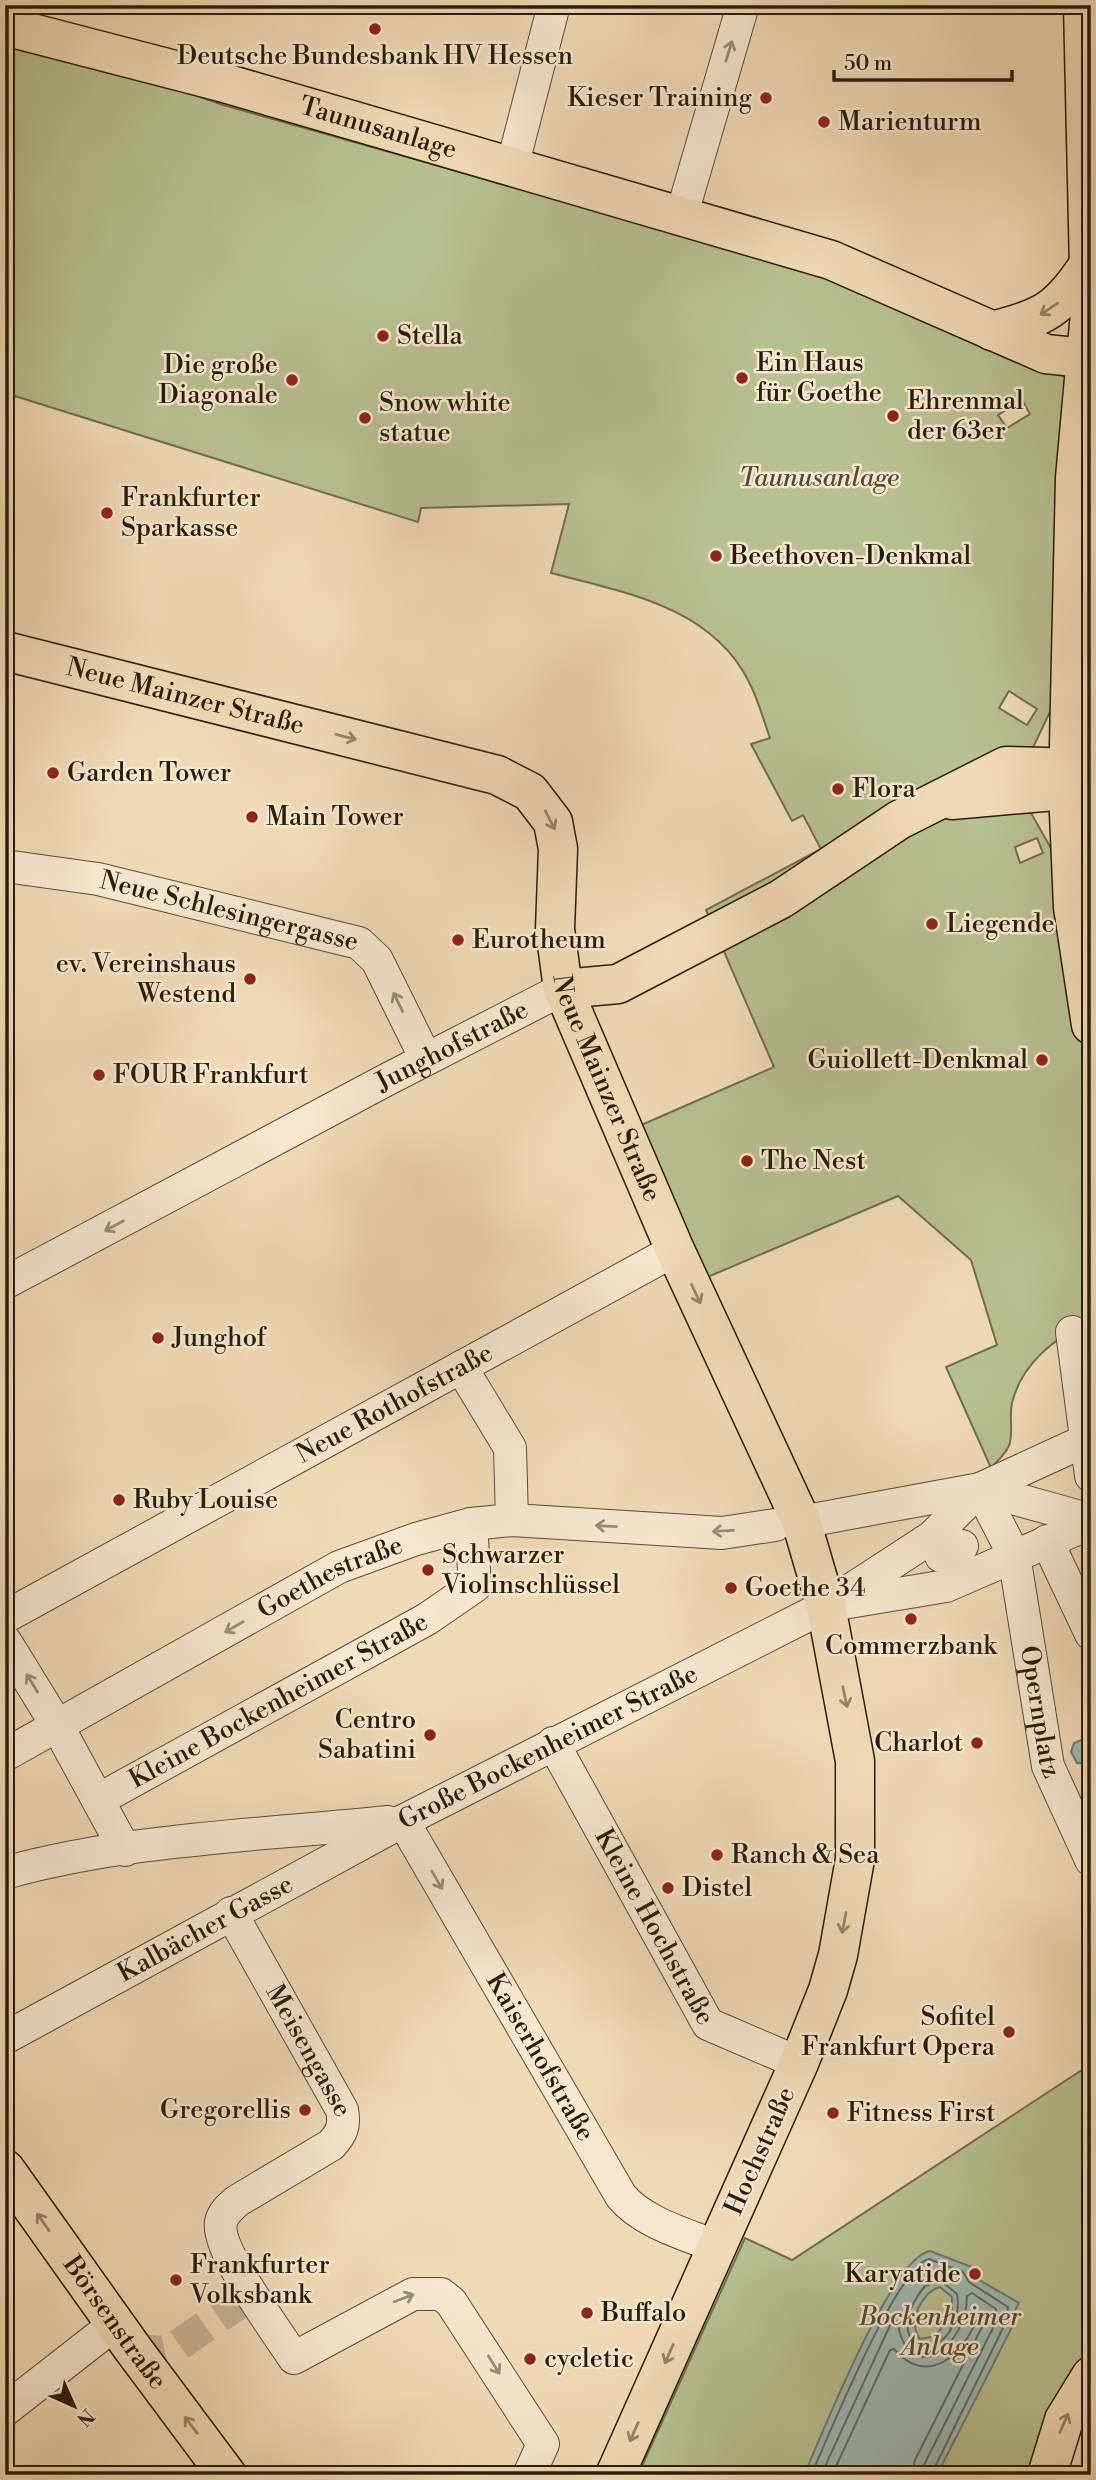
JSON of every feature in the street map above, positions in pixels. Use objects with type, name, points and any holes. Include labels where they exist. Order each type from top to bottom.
[{"type":"main road","points":[[1083,5],[1090,313],[1089,362],[1075,478],[1070,670],[1081,787],[1070,847],[1073,907],[1091,1025]]},
{"type":"main road","name":"Taunusanlage","points":[[11,29],[221,82],[831,260],[1046,354],[1089,362]]},
{"type":"main road","points":[[992,331],[1031,321],[1050,310],[1069,295],[1089,264]]},
{"type":"main road","name":"Neue Mainzer Straße","points":[[5,651],[513,781],[537,800],[555,829],[558,849],[555,929],[564,989],[675,1250],[801,1521],[826,1606]]},
{"type":"main road","points":[[1070,670],[1091,720]]},
{"type":"main road","points":[[1070,670],[1054,712],[1035,744],[1002,782],[1046,820],[1070,847]]},
{"type":"main road","name":"Junghofstraße","points":[[564,989],[618,984],[781,899],[899,820],[935,800],[1002,782],[1081,787]]},
{"type":"main road","name":"Hochstraße","points":[[615,2475],[799,2063],[838,1955],[855,1859],[855,1761],[826,1606]]},
{"type":"main road","name":"Börsenstraße","points":[[5,2169],[115,2324],[228,2475]]},
{"type":"main road","points":[[1047,2475],[1064,2420],[1091,2376]]},
{"type":"street","points":[[512,167],[554,5]]},
{"type":"street","points":[[681,217],[743,5]]},
{"type":"street","name":"Neue Schlesingergasse","points":[[5,866],[98,879],[348,939],[367,947],[377,960],[426,1059]]},
{"type":"street","name":"Junghofstraße","points":[[5,1283],[426,1059],[564,989]]},
{"type":"street","name":"Neue Rothofstraße","points":[[5,1618],[675,1250]]},
{"type":"street","points":[[1091,1353],[1072,1332],[1089,1439],[1091,1476]]},
{"type":"street","points":[[461,1367],[510,1448],[512,1520]]},
{"type":"street","points":[[812,1520],[980,1489],[1089,1439]]},
{"type":"street","points":[[826,1606],[953,1552],[980,1489]]},
{"type":"street","points":[[980,1489],[1091,1522]]},
{"type":"street","name":"Opernplatz","points":[[980,1489],[1014,1555],[1048,1766],[1091,1860]]},
{"type":"street","name":"Goethestraße","points":[[5,1755],[339,1567],[380,1550],[471,1524],[512,1520],[722,1533],[775,1525]]},
{"type":"street","points":[[826,1606],[953,1552],[1014,1555],[1091,1522]]},
{"type":"street","name":"Kleine Bockenheimer Straße","points":[[98,1800],[427,1619],[463,1596],[475,1586],[471,1524]]},
{"type":"street","points":[[1047,1541],[1091,1634]]},
{"type":"street","name":"Große Bockenheimer Straße","points":[[5,1873],[61,1860],[125,1850],[403,1821],[826,1606]]},
{"type":"street","points":[[5,1641],[58,1727],[125,1850]]},
{"type":"street","name":"Kleine Hochstraße","points":[[553,1743],[708,2024],[799,2063]]},
{"type":"street","name":"Kalbächer Gasse","points":[[5,2038],[403,1821]]},
{"type":"street","name":"Kaiserhofstraße","points":[[403,1821],[629,2206],[717,2248]]},
{"type":"street","name":"Meisengasse","points":[[231,1913],[342,2110],[345,2122],[342,2133],[331,2145],[226,2210],[221,2222],[224,2246],[294,2358],[393,2302],[413,2294],[441,2294],[462,2314],[543,2444],[529,2475]]},
{"type":"street","points":[[5,2410],[115,2324]]},
{"type":"green space","name":"Taunusanlage","points":[[23,35],[223,105],[825,275],[1066,377],[1070,670],[1015,785],[1072,885],[1091,1025],[1091,1325],[1052,1344],[1031,1365],[1016,1389],[1012,1403],[1009,1445],[991,1468],[946,1367],[997,1345],[971,1260],[898,1196],[703,1279],[632,1129],[774,1067],[706,910],[821,849],[803,815],[792,821],[751,744],[770,738],[749,682],[733,657],[713,636],[664,606],[551,573],[569,504],[421,508],[418,522],[5,393],[5,36]],"holes":[[[1022,400],[1030,414],[1007,428],[998,415]],[[1009,691],[1037,709],[1027,725],[999,708]],[[1037,838],[1043,853],[1020,863],[1015,847]]]},
{"type":"green space","name":"Bockenheimer Anlage","points":[[1091,2064],[1091,2359],[1037,2475],[638,2475],[745,2238],[792,2260]]},
{"type":"water","points":[[1086,1738],[1091,1740],[1091,1764],[1077,1763],[1071,1752],[1074,1743]]},
{"type":"water","points":[[930,2251],[974,2268],[974,2277],[1019,2303],[1011,2318],[1014,2323],[937,2475],[804,2475],[878,2314],[914,2260]],"holes":[[[940,2287],[952,2297],[952,2311],[936,2336],[920,2339],[915,2325],[922,2301]]]},
{"type":"tunnel","points":[[133,2349],[159,2352],[173,2349],[252,2294]]},
{"type":"place","name":"Deutsche Bundesbank HV Hessen","points":[[375,29]]},
{"type":"place","name":"Kieser Training","points":[[766,98]]},
{"type":"place","name":"Marienturm","points":[[824,122]]},
{"type":"place","name":"Stella","points":[[383,336]]},
{"type":"place","name":"Ein Haus für Goethe","points":[[742,378]]},
{"type":"place","name":"Die große Diagonale","points":[[292,380]]},
{"type":"place","name":"Ehrenmal der 63er","points":[[893,416]]},
{"type":"place","name":"Snow white statue","points":[[365,418]]},
{"type":"place","name":"Frankfurter Sparkasse","points":[[107,513]]},
{"type":"place","name":"Beethoven-Denkmal","points":[[716,556]]},
{"type":"place","name":"Garden Tower","points":[[53,773]]},
{"type":"place","name":"Flora","points":[[838,789]]},
{"type":"place","name":"Main Tower","points":[[252,817]]},
{"type":"place","name":"Liegende","points":[[932,924]]},
{"type":"place","name":"Eurotheum","points":[[458,940]]},
{"type":"place","name":"ev. Vereinshaus Westend","points":[[250,979]]},
{"type":"place","name":"Guiollett-Denkmal","points":[[1042,1060]]},
{"type":"place","name":"FOUR Frankfurt","points":[[99,1075]]},
{"type":"place","name":"The Nest","points":[[747,1161]]},
{"type":"place","name":"Junghof","points":[[158,1338]]},
{"type":"place","name":"Ruby Louise","points":[[119,1500]]},
{"type":"place","name":"Schwarzer Violinschlüssel","points":[[428,1570]]},
{"type":"place","name":"Goethe 34","points":[[731,1588]]},
{"type":"place","name":"Commerzbank","points":[[911,1619]]},
{"type":"place","name":"Centro Sabatini","points":[[430,1735]]},
{"type":"place","name":"Charlot","points":[[977,1743]]},
{"type":"place","name":"Ranch & Sea","points":[[717,1855]]},
{"type":"place","name":"Distel","points":[[668,1888]]},
{"type":"place","name":"Sofitel Frankfurt Opera","points":[[1009,2032]]},
{"type":"place","name":"Gregorellis","points":[[305,2110]]},
{"type":"place","name":"Fitness First","points":[[833,2113]]},
{"type":"place","name":"Karyatide","points":[[975,2274]]},
{"type":"place","name":"Frankfurter Volksbank","points":[[176,2280]]},
{"type":"place","name":"Buffalo","points":[[587,2313]]},
{"type":"place","name":"cycletic","points":[[530,2359]]}]
